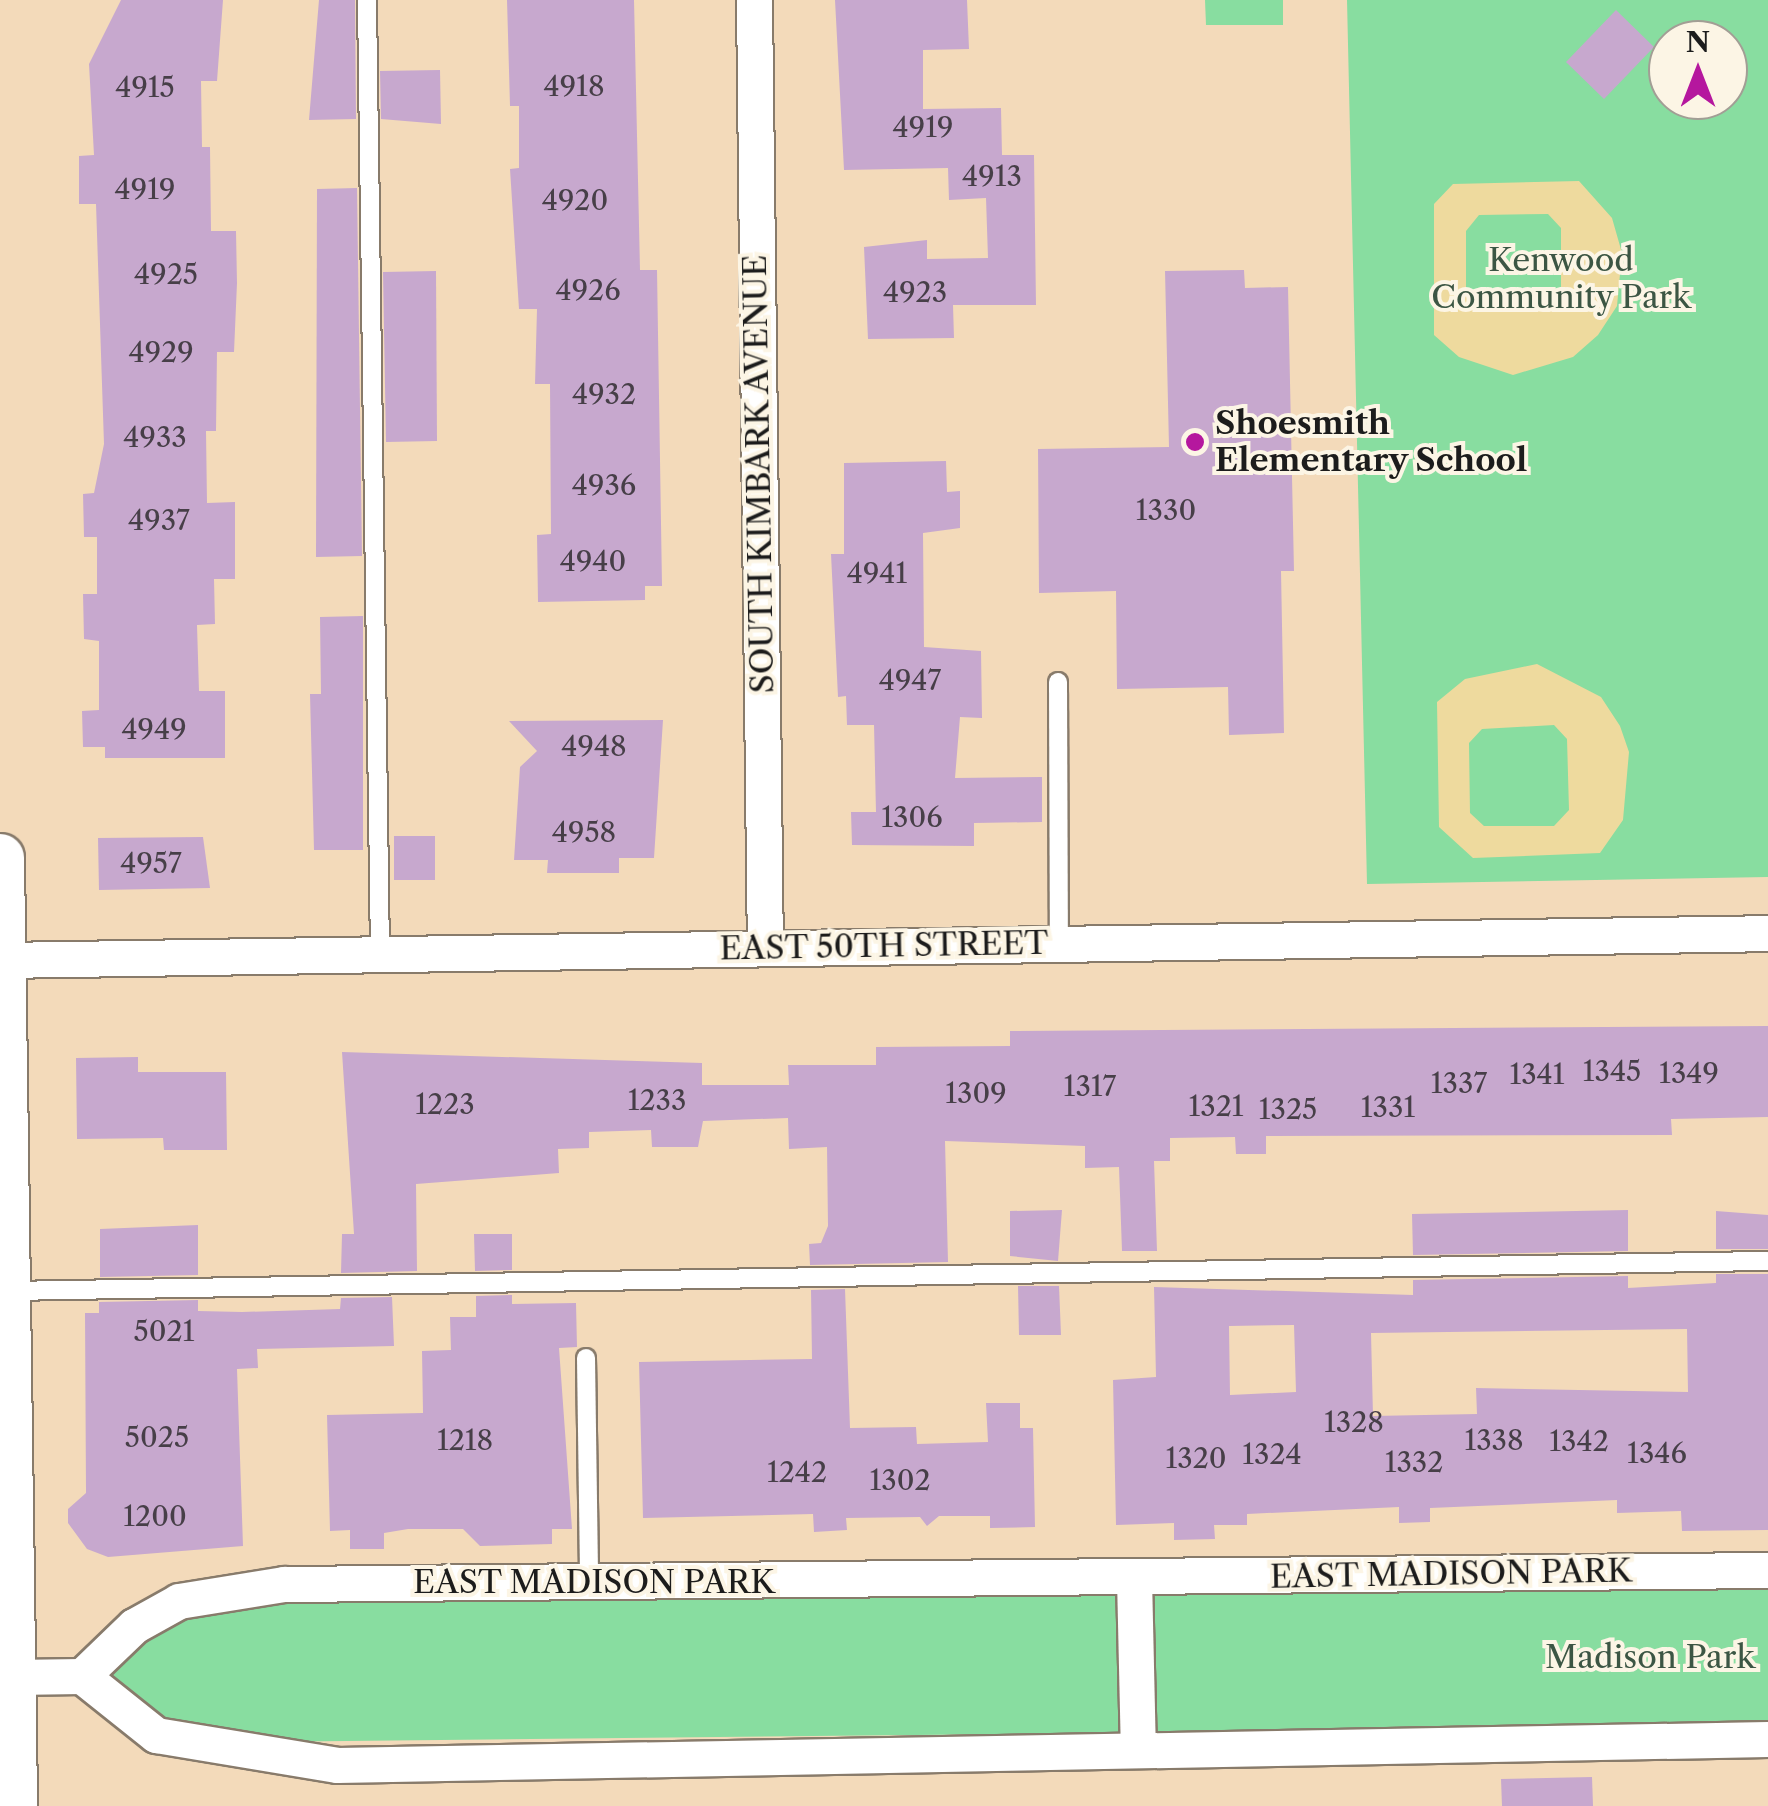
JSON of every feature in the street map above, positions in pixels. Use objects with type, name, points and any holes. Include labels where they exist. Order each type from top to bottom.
[{"type":"street","name":"SOUTH KIMBARK AVENUE","points":[[754,0],[764,948]]},
{"type":"street","points":[[0,858],[5,1577],[12,1678],[14,1806]]},
{"type":"street","name":"EAST 50TH STREET","points":[[1,960],[1768,933]]},
{"type":"street","name":"EAST MADISON PARK","points":[[82,1676],[134,1626],[234,1587],[1768,1570]]},
{"type":"street","points":[[1134,1578],[1138,1748]]},
{"type":"street","points":[[12,1678],[82,1676],[156,1736],[337,1764],[1768,1739]]},
{"type":"lane","points":[[367,0],[380,954]]},
{"type":"lane","points":[[1058,682],[1059,944]]},
{"type":"lane","points":[[3,1291],[1768,1261]]},
{"type":"lane","points":[[586,1358],[589,1582]]},
{"type":"green space","points":[[1205,0],[1283,0],[1283,25],[1206,25]]},
{"type":"green space","name":"Kenwood Community Park","points":[[1347,0],[1768,0],[1768,877],[1367,884]]},
{"type":"green space","name":"Madison Park","points":[[1768,1584],[1768,1726],[252,1742],[164,1722],[113,1686],[108,1672],[132,1645],[176,1621],[241,1604]]},
{"type":"sand","points":[[1579,181],[1612,218],[1622,253],[1617,306],[1598,335],[1573,357],[1513,375],[1459,357],[1434,335],[1434,204],[1453,184]],"holes":[[[1548,214],[1561,228],[1561,297],[1547,311],[1482,311],[1466,296],[1466,231],[1479,215]]]},
{"type":"sand","points":[[1537,664],[1601,697],[1620,726],[1629,752],[1623,820],[1600,853],[1473,858],[1439,827],[1437,702],[1465,679]],"holes":[[[1554,725],[1567,739],[1569,810],[1554,826],[1484,826],[1470,813],[1469,743],[1482,729]]]},
{"type":"building","points":[[121,0],[223,0],[217,81],[201,81],[202,147],[210,147],[211,231],[236,231],[237,283],[234,352],[217,352],[216,431],[206,431],[207,503],[235,502],[235,579],[214,579],[215,624],[197,625],[199,691],[225,691],[225,758],[105,758],[105,747],[83,747],[82,711],[99,710],[99,641],[84,639],[83,594],[97,594],[97,537],[84,537],[83,494],[94,493],[104,444],[96,204],[79,204],[79,156],[94,155],[89,64]]},
{"type":"building","points":[[319,0],[355,0],[356,119],[309,120]]},
{"type":"building","points":[[507,0],[634,0],[640,270],[657,270],[662,586],[645,586],[645,600],[538,602],[537,535],[551,534],[550,384],[535,384],[537,309],[519,309],[510,169],[519,168],[519,106],[510,106]]},
{"type":"building","points":[[835,0],[967,0],[969,49],[923,50],[923,109],[1001,108],[1002,155],[1034,155],[1036,305],[953,305],[954,338],[868,339],[864,247],[927,240],[927,259],[988,258],[986,198],[949,200],[948,168],[844,170]]},
{"type":"building","points":[[1616,10],[1648,41],[1648,53],[1604,99],[1566,62]]},
{"type":"building","points":[[440,70],[441,124],[381,119],[380,71]]},
{"type":"building","points":[[357,188],[362,556],[316,557],[317,189]]},
{"type":"building","points":[[1244,270],[1245,288],[1288,287],[1294,571],[1281,571],[1284,733],[1229,735],[1228,687],[1117,689],[1116,591],[1039,593],[1038,449],[1169,447],[1165,271]]},
{"type":"building","points":[[436,271],[437,441],[386,442],[383,272]]},
{"type":"building","points":[[946,461],[947,492],[960,491],[960,528],[923,533],[924,647],[981,651],[982,718],[960,717],[955,778],[1042,777],[1042,822],[974,823],[974,846],[852,845],[851,812],[876,812],[874,725],[847,725],[846,696],[838,697],[831,554],[844,554],[844,463]]},
{"type":"building","points":[[363,616],[363,850],[314,850],[310,694],[321,694],[320,617]]},
{"type":"building","points":[[663,720],[654,858],[619,858],[619,873],[547,873],[548,860],[514,860],[520,767],[537,751],[509,721]]},
{"type":"building","points":[[394,836],[435,836],[435,880],[394,880]]},
{"type":"building","points":[[203,837],[210,888],[99,890],[98,838]]},
{"type":"building","points":[[1768,1026],[1768,1117],[1671,1119],[1672,1135],[1266,1136],[1266,1154],[1236,1154],[1235,1137],[1170,1138],[1170,1161],[1154,1161],[1157,1251],[1122,1251],[1119,1167],[1085,1168],[1085,1146],[945,1141],[948,1262],[810,1265],[809,1244],[821,1243],[828,1226],[827,1147],[789,1149],[788,1118],[703,1121],[698,1147],[652,1147],[651,1130],[589,1132],[589,1148],[558,1149],[559,1173],[416,1184],[417,1271],[341,1273],[342,1234],[354,1234],[342,1052],[702,1063],[702,1085],[789,1085],[788,1065],[876,1065],[876,1047],[1010,1046],[1010,1031]]},
{"type":"building","points":[[138,1057],[138,1072],[226,1072],[227,1150],[164,1150],[163,1138],[77,1139],[76,1058]]},
{"type":"building","points":[[1062,1210],[1058,1261],[1010,1256],[1010,1211]]},
{"type":"building","points":[[1628,1210],[1628,1251],[1413,1255],[1412,1214]]},
{"type":"building","points":[[1716,1211],[1768,1215],[1768,1249],[1716,1249]]},
{"type":"building","points":[[198,1225],[198,1275],[100,1277],[100,1229]]},
{"type":"building","points":[[474,1234],[512,1234],[512,1270],[475,1271]]},
{"type":"building","points":[[1716,1274],[1768,1274],[1768,1530],[1682,1531],[1681,1511],[1617,1513],[1617,1500],[1430,1508],[1430,1522],[1399,1523],[1399,1507],[1247,1514],[1247,1525],[1214,1525],[1215,1539],[1174,1540],[1174,1523],[1116,1525],[1113,1380],[1156,1377],[1154,1287],[1413,1295],[1413,1280],[1628,1276],[1628,1288],[1716,1283]],"holes":[[[1294,1325],[1296,1392],[1230,1395],[1229,1326]],[[1687,1329],[1688,1392],[1476,1388],[1477,1414],[1373,1416],[1371,1333]]]},
{"type":"building","points":[[1018,1286],[1059,1286],[1061,1335],[1019,1335]]},
{"type":"building","points":[[845,1289],[850,1428],[916,1427],[917,1444],[988,1442],[986,1403],[1020,1403],[1020,1428],[1033,1428],[1035,1527],[990,1528],[990,1516],[939,1516],[927,1526],[920,1517],[846,1518],[847,1530],[814,1532],[813,1514],[643,1518],[639,1362],[812,1359],[811,1290]]},
{"type":"building","points":[[512,1295],[512,1304],[576,1303],[577,1347],[559,1348],[572,1529],[552,1529],[552,1544],[480,1546],[463,1529],[408,1529],[384,1533],[384,1549],[350,1549],[350,1530],[330,1531],[327,1415],[423,1413],[422,1351],[451,1350],[450,1317],[476,1317],[476,1296]]},
{"type":"building","points":[[392,1297],[394,1346],[257,1349],[258,1368],[237,1369],[243,1546],[108,1557],[87,1549],[68,1523],[68,1509],[86,1493],[85,1313],[99,1313],[99,1302],[198,1300],[198,1311],[242,1312],[340,1309],[341,1298]]},
{"type":"building","points":[[1592,1777],[1593,1806],[1502,1806],[1501,1779]]},
{"type":"place","name":"Shoesmith Elementary School","points":[[1195,442]]}]
